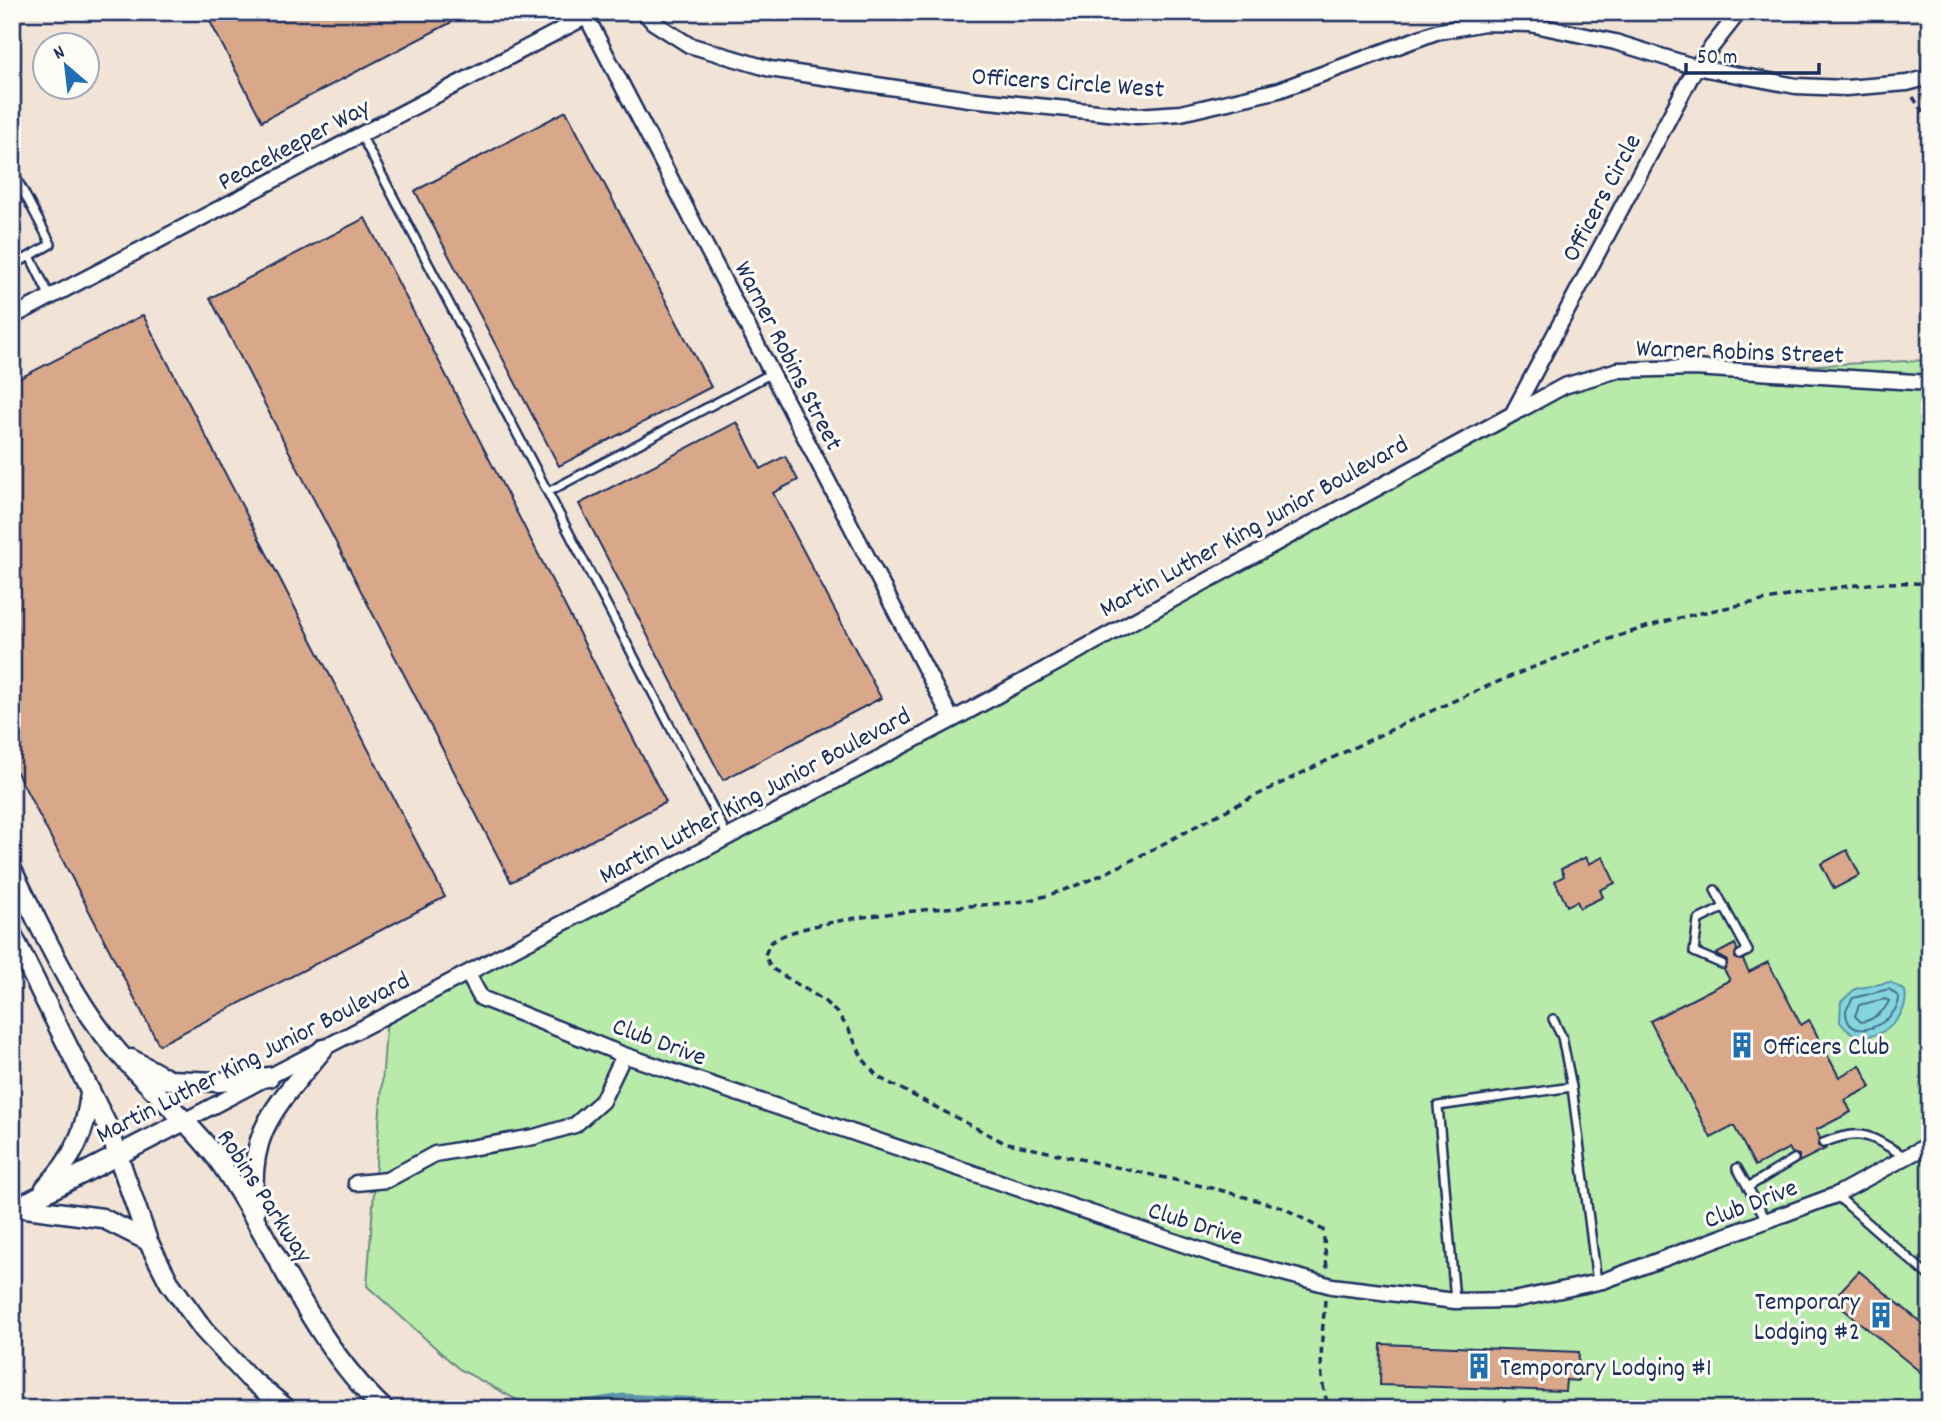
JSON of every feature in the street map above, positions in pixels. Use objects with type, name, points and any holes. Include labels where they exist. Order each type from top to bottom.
[{"type":"street","name":"Officers Circle West","points":[[644,12],[653,22],[689,45],[770,69],[969,99],[1137,116],[1181,113],[1265,94],[1436,32],[1484,23],[1530,24],[1615,42],[1696,67],[1796,86],[1846,88],[1907,83],[1930,77]]},
{"type":"street","name":"Officers Circle","points":[[1514,411],[1696,67],[1739,12]]},
{"type":"street","name":"Peacekeeper Way","points":[[12,317],[589,14]]},
{"type":"street","name":"Warner Robins Street","points":[[589,14],[952,720]]},
{"type":"street","name":"Warner Robins Street","points":[[1514,411],[1564,387],[1618,370],[1695,368],[1930,383]]},
{"type":"street","name":"Martin Luther King Junior Boulevard","points":[[15,1208],[952,720],[1514,411]]},
{"type":"street","name":"Robins Parkway","points":[[12,870],[60,965],[117,1052],[184,1121],[221,1165],[342,1361],[384,1409]]},
{"type":"street","points":[[12,934],[108,1127],[148,1241],[169,1282],[204,1330],[248,1377],[287,1409]]},
{"type":"street","name":"Club Drive","points":[[468,974],[481,998],[625,1055],[1214,1255],[1326,1284],[1455,1301],[1514,1300],[1597,1282],[1836,1195],[1930,1144]]},
{"type":"street","points":[[256,1220],[252,1186],[255,1148],[275,1107],[323,1049]]},
{"type":"street","points":[[117,1052],[170,1080],[219,1082],[269,1077]]},
{"type":"street","points":[[356,1183],[387,1180],[435,1154],[534,1136],[575,1125],[602,1101],[625,1055]]},
{"type":"street","points":[[38,1196],[59,1174],[87,1124],[90,1093]]},
{"type":"street","points":[[15,1208],[102,1219],[148,1241]]},
{"type":"lane","points":[[361,135],[728,837]]},
{"type":"lane","points":[[12,170],[51,244],[12,265]]},
{"type":"lane","points":[[30,256],[50,297]]},
{"type":"lane","points":[[548,492],[772,373]]},
{"type":"lane","points":[[1715,890],[1748,951],[1740,954]]},
{"type":"lane","points":[[1722,964],[1694,953],[1698,920],[1725,907]]},
{"type":"lane","points":[[1553,1019],[1562,1037],[1572,1087],[1597,1282]]},
{"type":"lane","points":[[1455,1301],[1438,1106],[1572,1087]]},
{"type":"lane","points":[[1823,1143],[1843,1135],[1861,1133],[1907,1157]]},
{"type":"lane","points":[[1748,1187],[1794,1158]]},
{"type":"lane","points":[[1737,1168],[1767,1221]]},
{"type":"lane","points":[[1836,1195],[1930,1277]]},
{"type":"path","points":[[1907,83],[1916,105],[1930,124]]},
{"type":"path","points":[[1331,1409],[1324,1392],[1322,1372],[1326,1284],[1325,1235],[1320,1226],[1302,1216],[1220,1190],[1003,1142],[877,1077],[863,1059],[848,1028],[827,1003],[771,968],[765,955],[769,943],[787,934],[832,922],[1026,901],[1054,894],[1115,868],[1400,726],[1572,652],[1636,630],[1720,609],[1849,584],[1930,584]]},
{"type":"green space","points":[[1930,360],[1930,1409],[534,1409],[459,1369],[367,1286],[387,1016],[1601,375]]},
{"type":"water","points":[[1890,982],[1905,991],[1905,1003],[1901,1014],[1884,1031],[1861,1036],[1850,1032],[1840,1022],[1841,1002],[1855,989]]},
{"type":"building","points":[[205,12],[471,12],[262,121]]},
{"type":"building","points":[[566,111],[711,387],[559,466],[415,191]]},
{"type":"building","points":[[365,218],[666,802],[511,882],[210,298]]},
{"type":"building","points":[[143,315],[445,897],[159,1045],[12,763],[12,382]]},
{"type":"building","points":[[737,422],[761,469],[785,456],[798,480],[773,493],[881,698],[723,780],[579,504]]},
{"type":"building","points":[[1847,850],[1860,875],[1834,889],[1821,864]]},
{"type":"building","points":[[1586,857],[1589,864],[1603,857],[1615,883],[1600,890],[1603,897],[1580,908],[1577,901],[1567,906],[1555,881],[1564,876],[1561,869]]},
{"type":"building","name":"Officers Club","points":[[1735,944],[1735,958],[1743,960],[1749,972],[1768,962],[1801,1025],[1809,1020],[1839,1077],[1860,1065],[1871,1087],[1845,1100],[1851,1112],[1816,1130],[1820,1138],[1818,1146],[1825,1149],[1799,1162],[1799,1155],[1792,1153],[1789,1148],[1755,1166],[1734,1126],[1711,1138],[1650,1021],[1730,980],[1724,970],[1727,961],[1716,954]]},
{"type":"building","name":"Temporary Lodging #2","points":[[1859,1271],[1930,1330],[1930,1380],[1832,1300]]},
{"type":"building","name":"Temporary Lodging #1","points":[[1381,1344],[1579,1352],[1578,1381],[1566,1380],[1565,1391],[1380,1385]]},
{"type":"waterway","points":[[537,1409],[623,1396],[877,1409]]},
{"type":"place","name":"Officers Club","points":[[1742,1045]]},
{"type":"place","name":"Temporary Lodging #2","points":[[1881,1315]]},
{"type":"place","name":"Temporary Lodging #1","points":[[1479,1366]]}]
